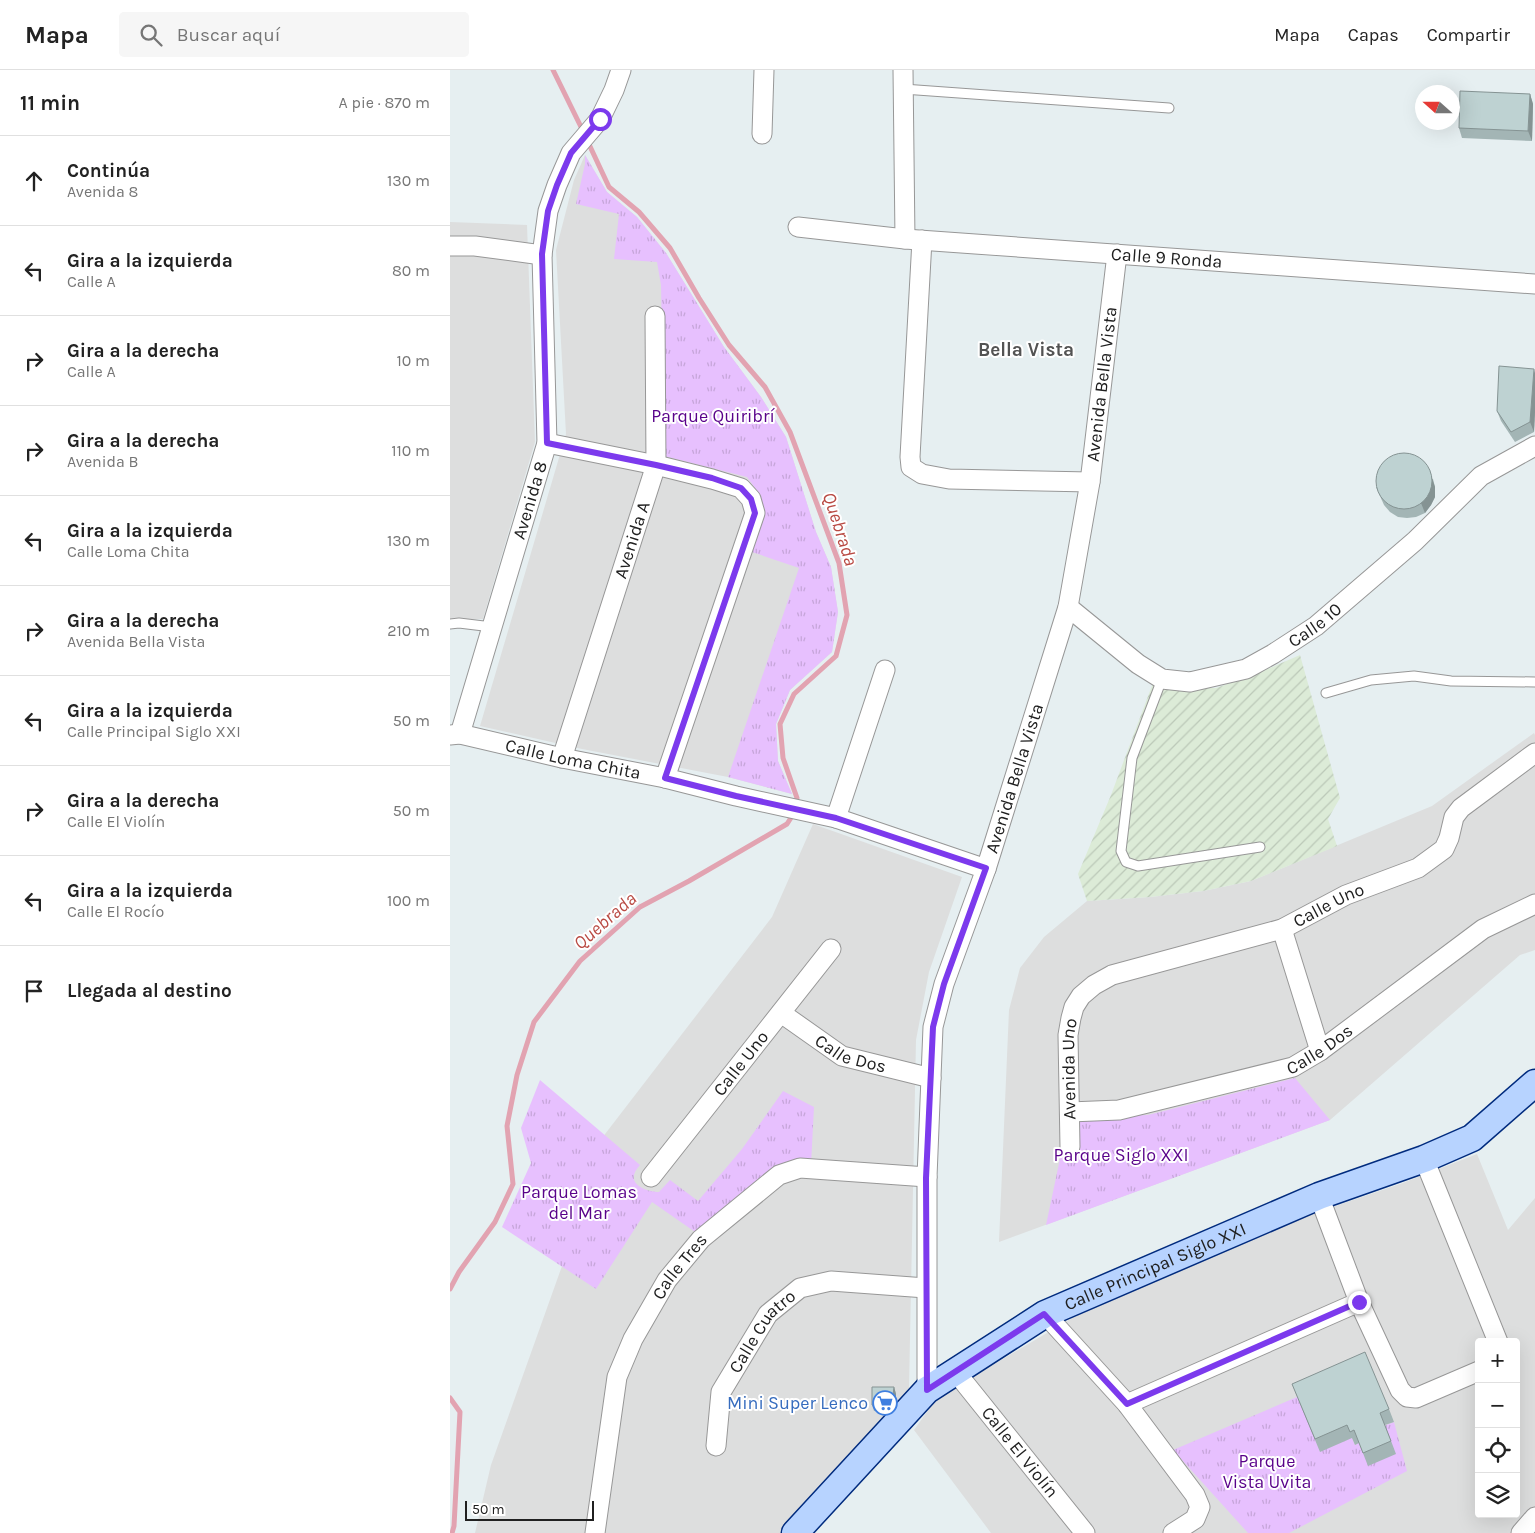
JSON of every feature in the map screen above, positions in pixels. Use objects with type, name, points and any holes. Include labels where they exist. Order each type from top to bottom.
[{"type":"street","name":"Avenida 8","points":[[455,734],[492,627],[547,443],[542,254],[548,211],[571,153],[600,119],[621,70]]},
{"type":"street","points":[[762,134],[764,70]]},
{"type":"street","points":[[903,70],[914,239],[910,457],[912,467],[922,474],[949,479],[1090,482]]},
{"type":"street","name":"Calle 9 Ronda","points":[[798,227],[914,239],[1535,284]]},
{"type":"street","points":[[450,246],[475,246],[542,254]]},
{"type":"street","name":"Avenida Bella Vista","points":[[927,1390],[926,1178],[933,1027],[944,984],[986,868],[1068,607],[1090,482],[1117,254]]},
{"type":"street","name":"Avenida A","points":[[562,758],[656,465],[655,316]]},
{"type":"street","points":[[547,443],[712,478],[741,488],[751,499],[755,513],[665,778]]},
{"type":"street","name":"Calle 10","points":[[1068,607],[1138,664],[1162,679],[1190,682],[1246,668],[1273,654],[1316,626],[1415,541],[1481,476],[1535,446]]},
{"type":"street","points":[[836,818],[886,670]]},
{"type":"street","name":"Calle Loma Chita","points":[[455,734],[562,758],[665,778],[836,818],[986,868]]},
{"type":"street","name":"Calle Uno","points":[[1081,996],[1112,974],[1282,929],[1346,895],[1418,868],[1444,849],[1454,817],[1461,808],[1535,753]]},
{"type":"street","name":"Calle Dos","points":[[1070,1112],[1119,1110],[1293,1067],[1320,1051],[1483,929],[1535,904]]},
{"type":"street","points":[[1282,929],[1320,1051]]},
{"type":"street","name":"Calle Uno","points":[[652,1177],[831,949]]},
{"type":"street","name":"Avenida Uno","points":[[1070,1147],[1068,1034],[1074,1007],[1081,996]]},
{"type":"street","name":"Calle Dos","points":[[781,1013],[842,1056],[931,1078]]},
{"type":"street","name":"Calle Principal Siglo XXI","points":[[795,1533],[927,1390],[1044,1314],[1319,1196],[1424,1159],[1472,1138],[1535,1083]]},
{"type":"street","points":[[1424,1159],[1496,1338]]},
{"type":"street","name":"Calle Tres","points":[[595,1533],[617,1377],[632,1339],[667,1280],[700,1239],[779,1175],[800,1168],[926,1178]]},
{"type":"street","points":[[1319,1196],[1359,1302],[1400,1390],[1407,1397],[1416,1398],[1475,1373]]},
{"type":"street","name":"Calle Cuatro","points":[[716,1446],[721,1392],[768,1314],[800,1288],[831,1281],[926,1288]]},
{"type":"street","points":[[1127,1404],[1359,1302]]},
{"type":"street","points":[[1044,1314],[1127,1404],[1194,1495],[1200,1507],[1195,1518],[1173,1533]]},
{"type":"street","name":"Calle El Violín","points":[[955,1371],[1085,1533]]},
{"type":"street","points":[[1521,1533],[1535,1517]]},
{"type":"lane","points":[[903,89],[1168,108]]},
{"type":"lane","points":[[450,624],[459,623],[492,627]]},
{"type":"lane","points":[[1326,693],[1371,680],[1414,676],[1451,681],[1535,682]]},
{"type":"lane","points":[[1162,679],[1132,758],[1121,851],[1126,862],[1138,866],[1260,847]]},
{"type":"shaded area","points":[[585,155],[607,192],[637,217],[666,253],[724,347],[761,397],[786,437],[816,532],[831,567],[838,612],[832,652],[790,690],[776,724],[778,761],[792,794],[728,777],[582,749],[480,726],[566,434],[556,250],[574,180]]},
{"type":"shaded area","points":[[450,222],[527,225],[535,442],[483,619],[450,620]]},
{"type":"shaded area","points":[[1300,655],[1340,798],[1328,819],[1337,846],[1251,881],[1203,891],[1087,901],[1078,874],[1111,795],[1153,683],[1185,688],[1216,688],[1256,674]]},
{"type":"shaded area","points":[[1534,733],[1535,950],[1520,955],[1330,1120],[999,1242],[1009,1010],[1020,968],[1044,937],[1087,901],[1203,891],[1251,881],[1432,806]]},
{"type":"shaded area","points":[[813,824],[962,877],[929,972],[916,1040],[909,1388],[781,1533],[475,1533],[491,1465],[562,1266],[596,1288],[582,1164],[772,917]]},
{"type":"shaded area","points":[[1477,1154],[1508,1230],[1535,1198],[1535,1533],[991,1533],[914,1430],[937,1398],[1074,1317],[1303,1217],[1403,1183]]},
{"type":"green space","name":"Parque Quiribrí","points":[[585,155],[607,192],[637,217],[666,253],[724,347],[761,397],[786,437],[816,532],[831,567],[838,612],[832,652],[790,690],[776,724],[778,761],[792,794],[728,777],[799,568],[752,552],[763,507],[758,492],[747,477],[664,456],[661,285],[657,262],[614,259],[619,214],[576,204],[585,164]]},
{"type":"green space","name":"Parque Siglo XXI","points":[[1295,1078],[1330,1120],[1046,1225],[1061,1154],[1079,1154],[1080,1118],[1148,1115]]},
{"type":"green space","name":"Parque Lomas del Mar","points":[[540,1080],[640,1165],[634,1176],[634,1181],[641,1188],[647,1190],[659,1192],[670,1180],[698,1201],[742,1149],[783,1091],[814,1107],[811,1165],[698,1234],[652,1202],[596,1289],[502,1227],[531,1163],[521,1128]]},
{"type":"green space","name":"Parque Vista Uvita","points":[[1297,1397],[1352,1438],[1355,1445],[1384,1426],[1394,1422],[1407,1471],[1289,1533],[1248,1533],[1173,1450]]},
{"type":"building","points":[[1460,91],[1530,94],[1528,131],[1460,128]]},
{"type":"building","points":[[1499,366],[1534,369],[1530,422],[1511,432],[1497,411]]},
{"type":"building","points":[[1404,453],[1415,455],[1424,461],[1430,470],[1432,481],[1430,492],[1424,501],[1415,507],[1404,509],[1393,507],[1384,501],[1378,492],[1376,481],[1378,470],[1384,461],[1393,455]]},
{"type":"building","points":[[1365,1352],[1389,1409],[1380,1413],[1391,1441],[1363,1453],[1354,1430],[1350,1432],[1347,1425],[1315,1439],[1292,1384]]},
{"type":"building","points":[[872,1387],[894,1387],[893,1395],[884,1405],[872,1405]]},
{"type":"waterway","name":"Quebrada","points":[[553,70],[584,133]]},
{"type":"waterway","name":"Quebrada","points":[[587,140],[609,187],[639,212],[670,248],[729,345],[765,387],[790,432],[839,563],[847,615],[836,656],[794,694],[780,724],[783,758],[797,798],[795,805]]},
{"type":"waterway","name":"Quebrada","points":[[450,1289],[459,1272],[495,1222],[513,1184],[507,1126],[517,1075],[534,1022],[580,961],[640,907],[787,824],[794,813]]},
{"type":"waterway","name":"Quebrada","points":[[450,1398],[460,1412],[454,1526],[452,1533]]},
{"type":"place","name":"Mini Super Lenco","points":[[885,1403]]},
{"type":"district","name":"Bella Vista","points":[[1026,350]]},
{"type":"route","points":[[600,119],[571,153],[548,211],[542,254],[547,443],[712,478],[741,488],[751,499],[755,513],[665,778],[836,818],[986,868],[944,984],[933,1027],[926,1178],[927,1390],[1044,1314],[1127,1404],[1359,1302]]}]
